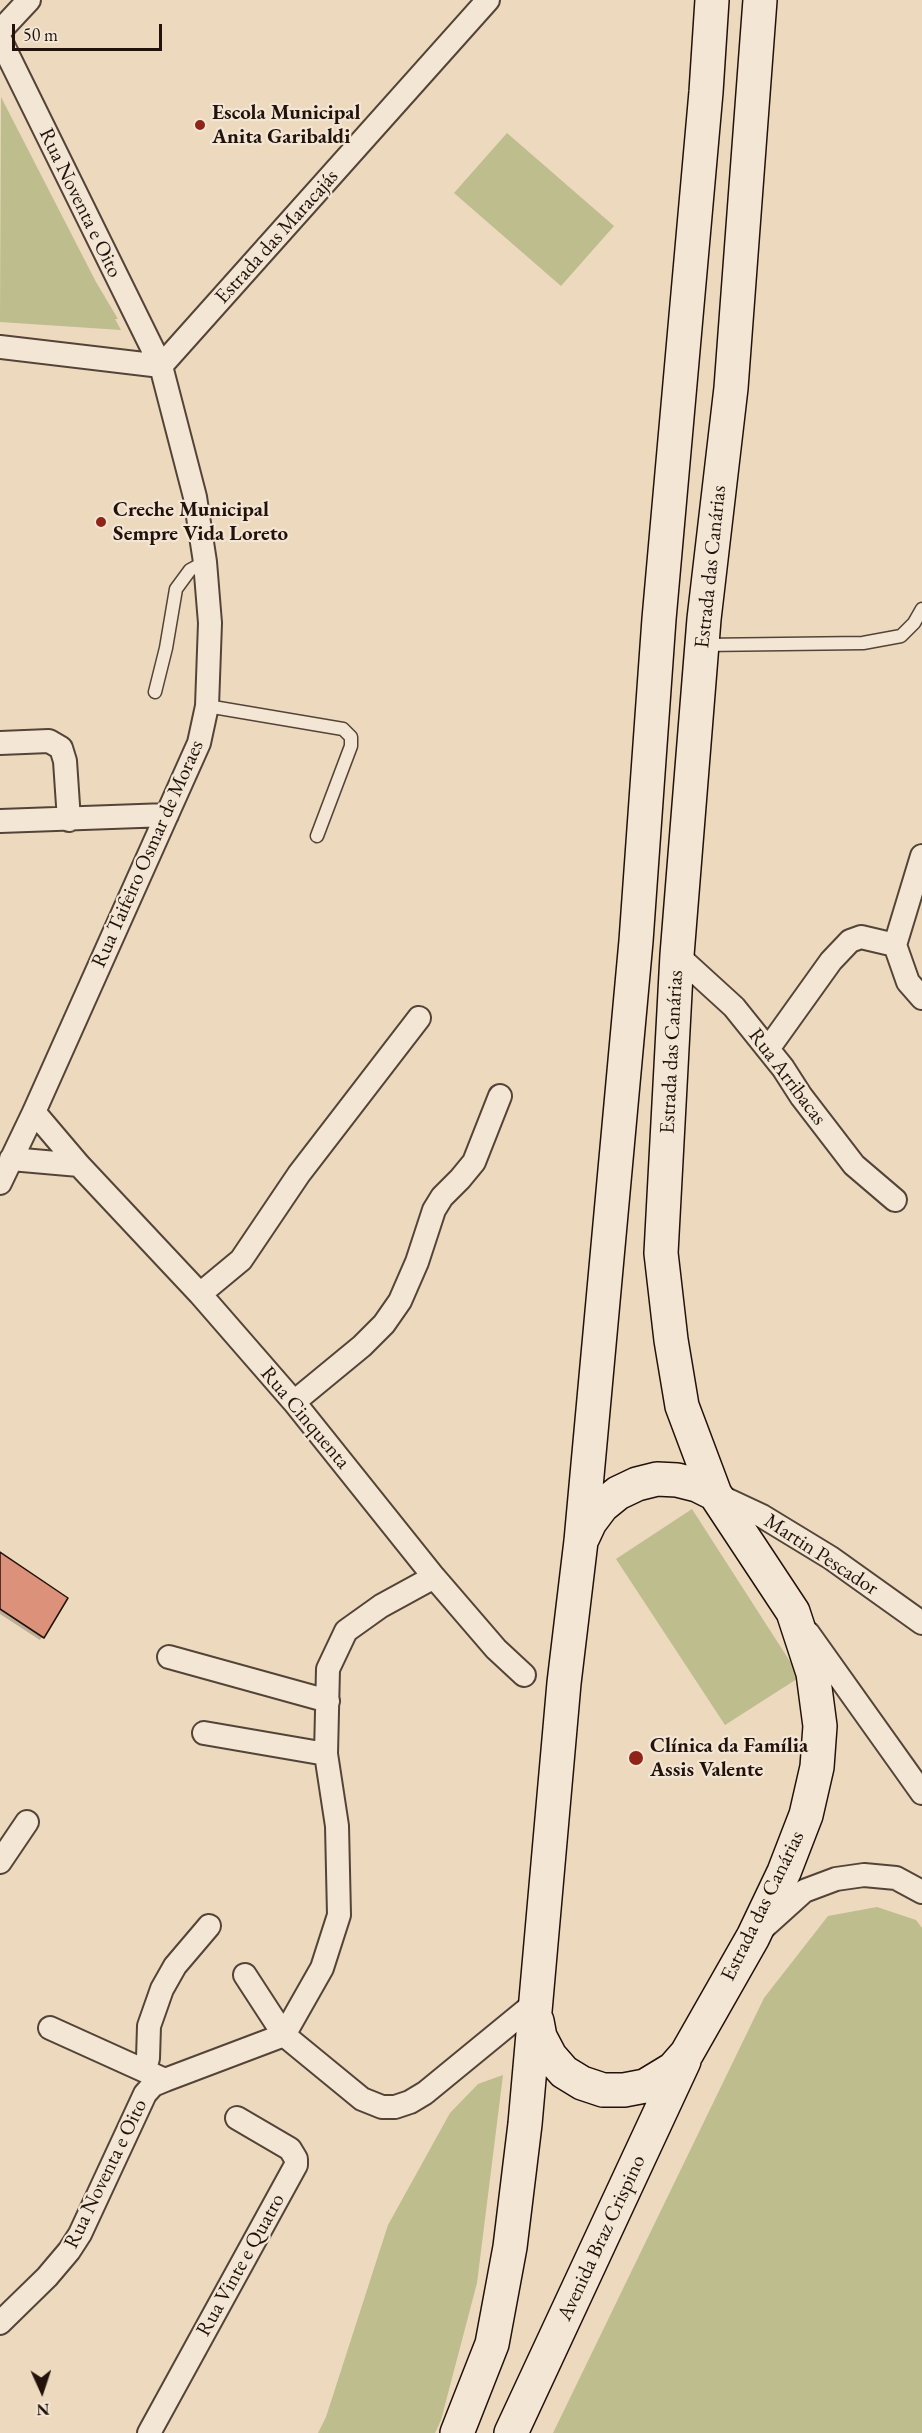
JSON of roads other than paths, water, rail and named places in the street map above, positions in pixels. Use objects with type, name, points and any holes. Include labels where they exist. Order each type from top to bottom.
[{"type":"main road","name":"Estrada das Canárias","points":[[536,2009],[564,1683],[581,1541],[636,940],[659,619],[706,92],[712,0]]},
{"type":"main road","name":"Estrada das Canárias","points":[[692,2043],[753,1937],[784,1872],[806,1815],[817,1767],[820,1726],[813,1673],[793,1612],[716,1494],[682,1406],[670,1340],[661,1253],[677,956],[703,632],[731,388],[760,0]]},
{"type":"main road","points":[[659,619],[703,632]]},
{"type":"main road","points":[[581,1541],[590,1522],[602,1506],[618,1493],[637,1484],[657,1479],[677,1480],[697,1485],[716,1494]]},
{"type":"main road","points":[[536,2009],[540,2037],[550,2056],[564,2072],[582,2083],[603,2090],[624,2090],[645,2086],[673,2069],[692,2043]]},
{"type":"main road","points":[[457,2433],[492,2344],[501,2301],[521,2157],[536,2009]]},
{"type":"main road","name":"Avenida Braz Crispino","points":[[511,2433],[692,2043]]},
{"type":"street","points":[[0,31],[29,0]]},
{"type":"street","name":"Estrada das Maracajás","points":[[161,366],[488,0]]},
{"type":"street","name":"Rua Noventa e Oito","points":[[0,39],[161,366]]},
{"type":"street","points":[[0,347],[161,366]]},
{"type":"street","name":"Rua Taifeiro Osmar de Moraes","points":[[0,1183],[199,743],[207,706],[210,623],[206,562],[195,497],[161,366]]},
{"type":"street","points":[[0,743],[49,741],[61,748],[65,761],[69,820]]},
{"type":"street","points":[[0,821],[167,815]]},
{"type":"street","points":[[922,856],[895,945],[908,982],[922,998]]},
{"type":"street","points":[[768,1049],[831,961],[850,941],[861,938],[895,945]]},
{"type":"street","name":"Rua Arribacas","points":[[677,956],[734,1007],[854,1165],[895,1200]]},
{"type":"street","points":[[200,1294],[242,1260],[306,1165],[419,1018]]},
{"type":"street","points":[[294,1402],[362,1346],[384,1324],[400,1301],[414,1272],[438,1203],[474,1162],[500,1096]]},
{"type":"street","name":"Rua Cinquenta","points":[[34,1112],[79,1165],[200,1294],[294,1402],[434,1577],[496,1649],[524,1675]]},
{"type":"street","points":[[11,1159],[79,1165]]},
{"type":"street","name":"Martin Pescador","points":[[716,1494],[762,1516],[822,1552],[922,1623]]},
{"type":"street","points":[[284,2035],[322,1968],[339,1915],[337,1835],[326,1754],[328,1669],[346,1631],[381,1606],[434,1577]]},
{"type":"street","points":[[793,1612],[922,1793]]},
{"type":"street","points":[[169,1657],[328,1701]]},
{"type":"street","points":[[204,1733],[326,1754]]},
{"type":"street","points":[[0,1862],[27,1822]]},
{"type":"street","points":[[753,1937],[804,1891],[836,1879],[864,1875],[896,1878],[922,1892]]},
{"type":"street","points":[[155,2075],[148,2058],[149,2026],[162,1989],[175,1966],[209,1926]]},
{"type":"street","points":[[245,1975],[284,2035],[362,2099],[382,2107],[411,2102],[536,2009]]},
{"type":"street","points":[[50,2028],[155,2075]]},
{"type":"street","name":"Rua Noventa e Oito","points":[[0,2322],[47,2277],[80,2234],[145,2094],[153,2085],[155,2075],[284,2035]]},
{"type":"street","name":"Rua Vinte e Quatro","points":[[149,2433],[296,2164],[296,2159],[290,2150],[237,2118]]},
{"type":"lane","points":[[155,692],[166,648],[176,589],[190,570],[206,562]]},
{"type":"lane","points":[[703,632],[863,643],[901,636],[914,623],[922,609]]},
{"type":"lane","points":[[207,706],[344,729],[351,737],[351,746],[318,836]]},
{"type":"place","name":"Escola Municipal Anita Garibaldi","points":[[200,125]]},
{"type":"place","name":"Creche Municipal Sempre Vida Loreto","points":[[101,522]]},
{"type":"place","name":"Clínica da Família Assis Valente","points":[[636,1758]]}]
